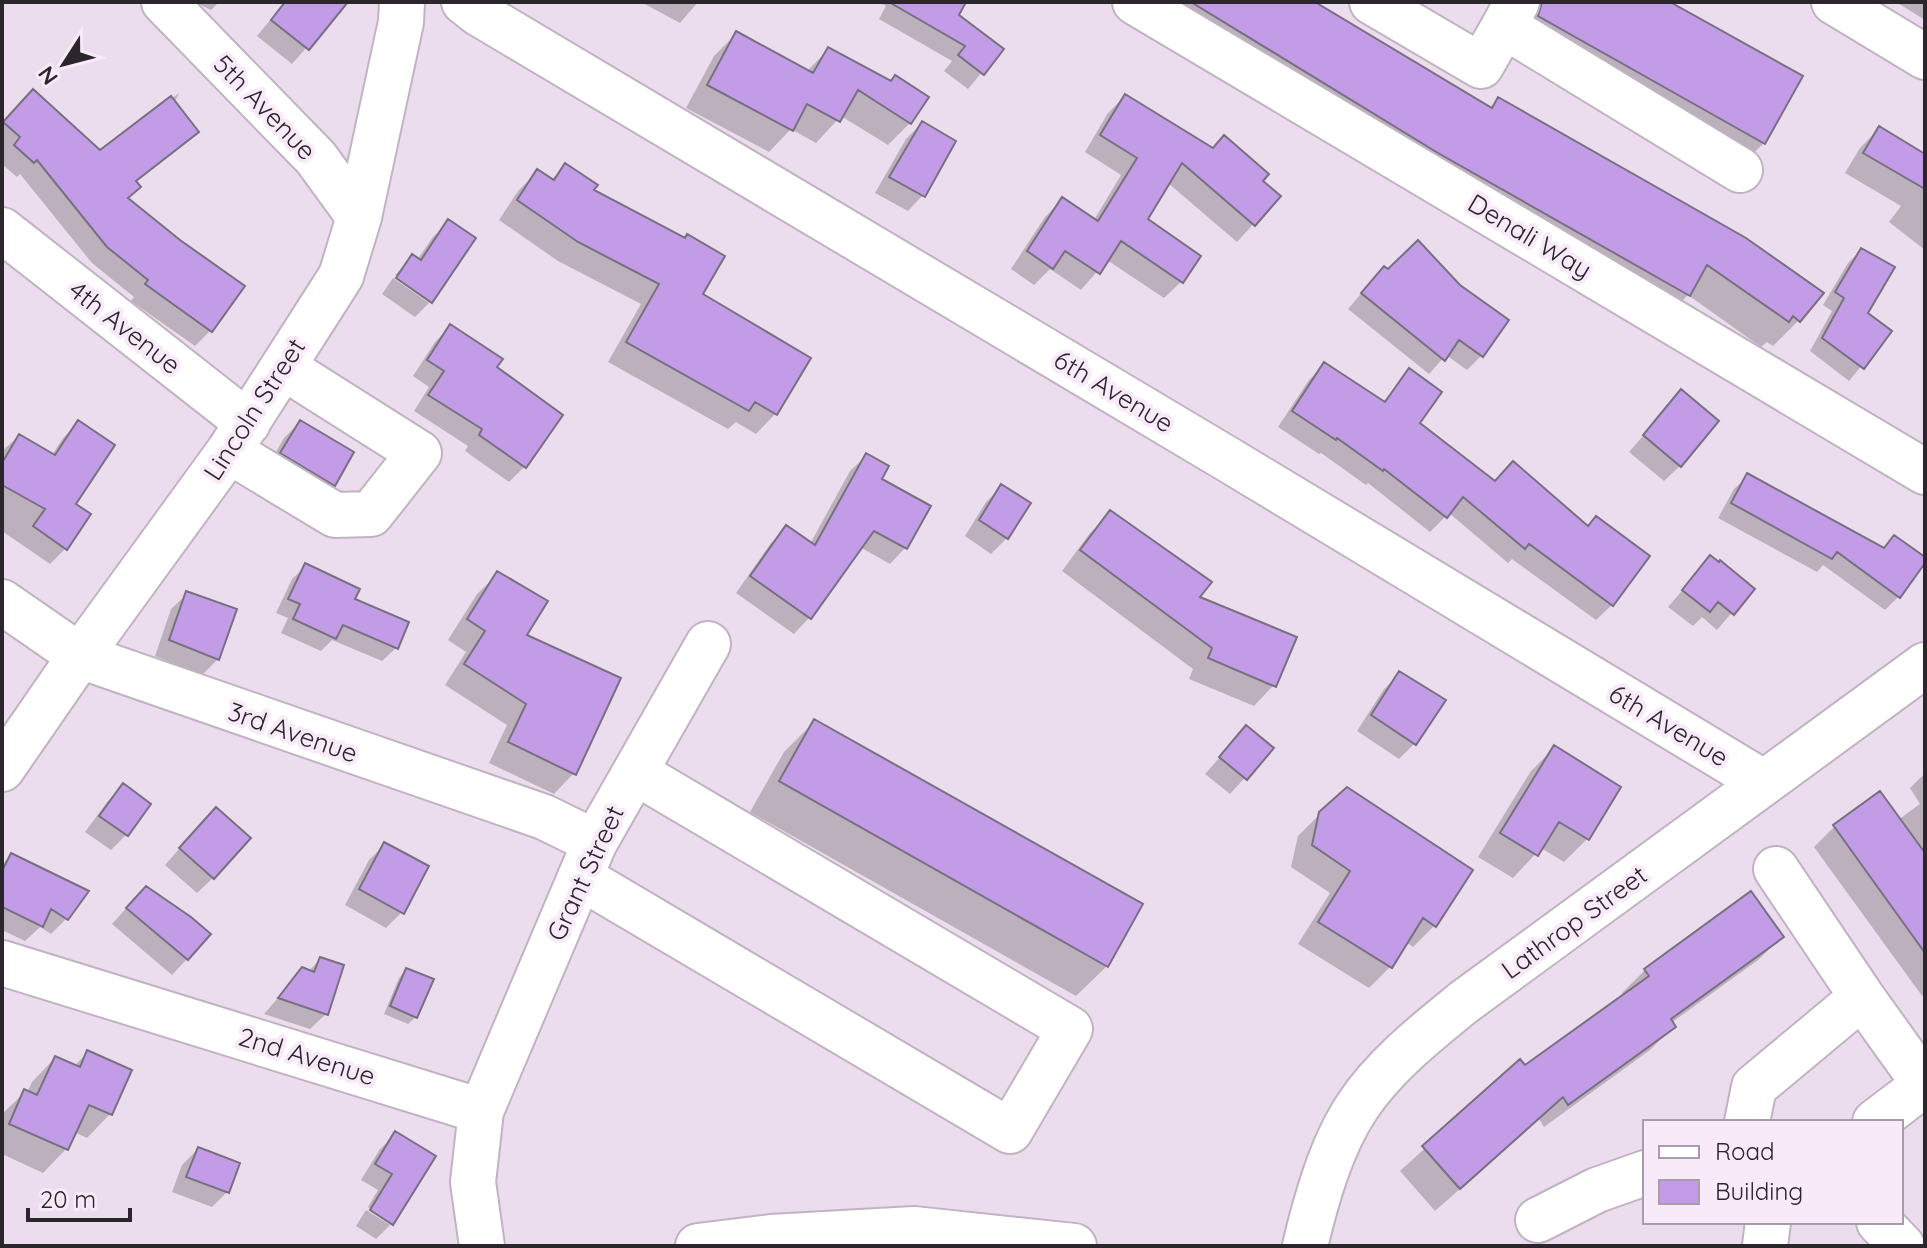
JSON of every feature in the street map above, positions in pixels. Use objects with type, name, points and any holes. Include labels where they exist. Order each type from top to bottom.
[{"type":"street","name":"5th Avenue","points":[[164,2],[316,158],[359,217]]},
{"type":"street","name":"Lincoln Street","points":[[2,769],[239,437],[341,276],[359,217],[401,22],[402,2]]},
{"type":"street","name":"6th Avenue","points":[[464,2],[1763,782]]},
{"type":"street","name":"Denali Way","points":[[1135,2],[1925,472]]},
{"type":"street","points":[[1372,2],[1481,66],[1510,14],[1740,170]]},
{"type":"street","points":[[1834,2],[1925,57]]},
{"type":"street","name":"4th Avenue","points":[[2,230],[239,437],[335,515],[371,514],[419,453],[283,367]]},
{"type":"street","name":"3rd Avenue","points":[[2,602],[80,656],[544,817],[587,859],[1010,1131],[1070,1029],[635,772]]},
{"type":"street","name":"Grant Street","points":[[481,1111],[587,859],[708,644]]},
{"type":"street","name":"Lathrop Street","points":[[1305,1246],[1326,1172],[1350,1120],[1357,1107],[1397,1060],[1464,1002],[1925,665]]},
{"type":"street","points":[[1776,869],[1925,1084],[1878,1120]]},
{"type":"street","name":"2nd Avenue","points":[[2,963],[481,1111]]},
{"type":"street","points":[[1747,1120],[1754,1087],[1862,997]]},
{"type":"street","points":[[481,1111],[473,1182],[482,1246]]},
{"type":"street","points":[[1538,1220],[1597,1190],[1643,1174]]},
{"type":"street","points":[[1765,1246],[1768,1224]]},
{"type":"street","points":[[1881,1224],[1902,1246]]},
{"type":"street","points":[[698,1246],[771,1237],[914,1229],[1074,1246]]},
{"type":"building","points":[[285,2],[348,2],[309,50],[271,20]]},
{"type":"building","points":[[889,2],[966,2],[959,15],[1004,49],[984,75],[958,55],[965,46]]},
{"type":"building","points":[[1191,2],[1315,2],[1492,108],[1498,97],[1746,238],[1824,293],[1800,322],[1793,316],[1789,322],[1707,265],[1690,296],[1438,153]]},
{"type":"building","points":[[1542,2],[1670,2],[1803,76],[1765,144],[1538,16]]},
{"type":"building","points":[[736,31],[813,73],[828,47],[891,81],[895,75],[929,97],[911,124],[858,90],[840,122],[807,104],[793,131],[707,85]]},
{"type":"building","points":[[33,89],[100,150],[171,96],[199,132],[136,181],[141,187],[128,198],[245,286],[212,332],[145,284],[148,280],[107,247],[37,160],[34,163],[14,145],[20,137],[3,122]]},
{"type":"building","points":[[1125,94],[1213,148],[1224,135],[1269,174],[1263,181],[1281,196],[1255,226],[1182,163],[1148,219],[1201,256],[1183,283],[1121,241],[1100,274],[1065,251],[1053,269],[1027,251],[1062,197],[1098,221],[1137,158],[1100,135]]},
{"type":"building","points":[[922,121],[956,141],[925,197],[889,177]]},
{"type":"building","points":[[1879,126],[1925,154],[1925,189],[1863,153]]},
{"type":"building","points":[[565,163],[598,185],[594,190],[685,238],[687,234],[725,256],[703,294],[811,358],[777,415],[755,402],[749,411],[626,342],[659,284],[578,242],[517,200],[537,169],[554,180]]},
{"type":"building","points":[[448,219],[476,238],[432,303],[396,278],[412,254],[421,260]]},
{"type":"building","points":[[1418,240],[1460,285],[1509,320],[1483,357],[1459,340],[1445,361],[1361,293],[1384,266],[1388,269]]},
{"type":"building","points":[[1861,248],[1895,267],[1868,313],[1892,331],[1864,369],[1822,338],[1844,298],[1835,292]]},
{"type":"building","points":[[450,324],[503,359],[497,367],[563,415],[526,468],[479,435],[482,429],[428,395],[444,371],[427,360]]},
{"type":"building","points":[[1324,362],[1385,402],[1409,368],[1442,392],[1420,423],[1495,481],[1513,461],[1588,526],[1596,516],[1650,556],[1613,606],[1529,544],[1525,549],[1463,497],[1447,518],[1384,469],[1292,411]]},
{"type":"building","points":[[1681,389],[1719,421],[1681,467],[1643,435]]},
{"type":"building","points":[[78,420],[115,445],[76,504],[91,514],[67,550],[33,526],[45,509],[2,485],[2,463],[19,434],[55,455]]},
{"type":"building","points":[[300,420],[354,452],[335,486],[280,453]]},
{"type":"building","points":[[866,453],[889,466],[882,479],[931,506],[907,549],[874,531],[811,619],[750,576],[786,525],[815,545]]},
{"type":"building","points":[[1747,473],[1884,548],[1894,535],[1925,557],[1925,563],[1900,598],[1837,552],[1832,559],[1731,503]]},
{"type":"building","points":[[1001,484],[1031,503],[1008,539],[979,520]]},
{"type":"building","points":[[1110,510],[1212,582],[1200,597],[1297,637],[1276,687],[1208,658],[1212,648],[1080,550]]},
{"type":"building","points":[[1710,555],[1755,589],[1734,615],[1718,602],[1710,612],[1682,590]]},
{"type":"building","points":[[305,563],[360,589],[355,599],[409,622],[398,649],[343,625],[336,639],[293,619],[300,604],[288,599]]},
{"type":"building","points":[[497,571],[548,601],[527,635],[621,678],[576,775],[508,742],[526,704],[464,664],[485,631],[467,619]]},
{"type":"building","points":[[186,591],[237,609],[219,660],[169,640]]},
{"type":"building","points":[[1399,671],[1446,700],[1416,745],[1371,715]]},
{"type":"building","points":[[814,719],[1143,904],[1108,967],[779,781]]},
{"type":"building","points":[[1246,725],[1274,748],[1247,780],[1219,757]]},
{"type":"building","points":[[1554,745],[1621,787],[1589,840],[1559,822],[1538,856],[1500,833]]},
{"type":"building","points":[[123,783],[151,804],[128,836],[99,816]]},
{"type":"building","points":[[1347,787],[1473,870],[1436,927],[1423,918],[1392,968],[1318,922],[1350,871],[1312,845],[1319,812]]},
{"type":"building","points":[[1880,791],[1925,853],[1925,953],[1833,825]]},
{"type":"building","points":[[216,807],[251,838],[214,879],[179,848]]},
{"type":"building","points":[[384,842],[429,866],[404,914],[359,889]]},
{"type":"building","points":[[11,853],[89,891],[68,920],[51,909],[43,927],[2,907],[2,871]]},
{"type":"building","points":[[146,886],[211,934],[188,960],[126,908]]},
{"type":"building","points":[[1751,891],[1784,937],[1671,1019],[1676,1027],[1568,1105],[1563,1097],[1460,1189],[1422,1146],[1520,1059],[1525,1065],[1649,976],[1644,969]]},
{"type":"building","points":[[320,957],[344,965],[328,1015],[278,998],[302,967],[314,972]]},
{"type":"building","points":[[406,968],[434,979],[417,1018],[390,1006]]},
{"type":"building","points":[[87,1050],[132,1070],[112,1115],[89,1105],[68,1150],[9,1124],[24,1089],[37,1095],[55,1056],[80,1067]]},
{"type":"building","points":[[395,1131],[436,1156],[393,1225],[370,1210],[392,1174],[375,1164]]},
{"type":"building","points":[[198,1147],[240,1163],[229,1193],[186,1177]]}]
